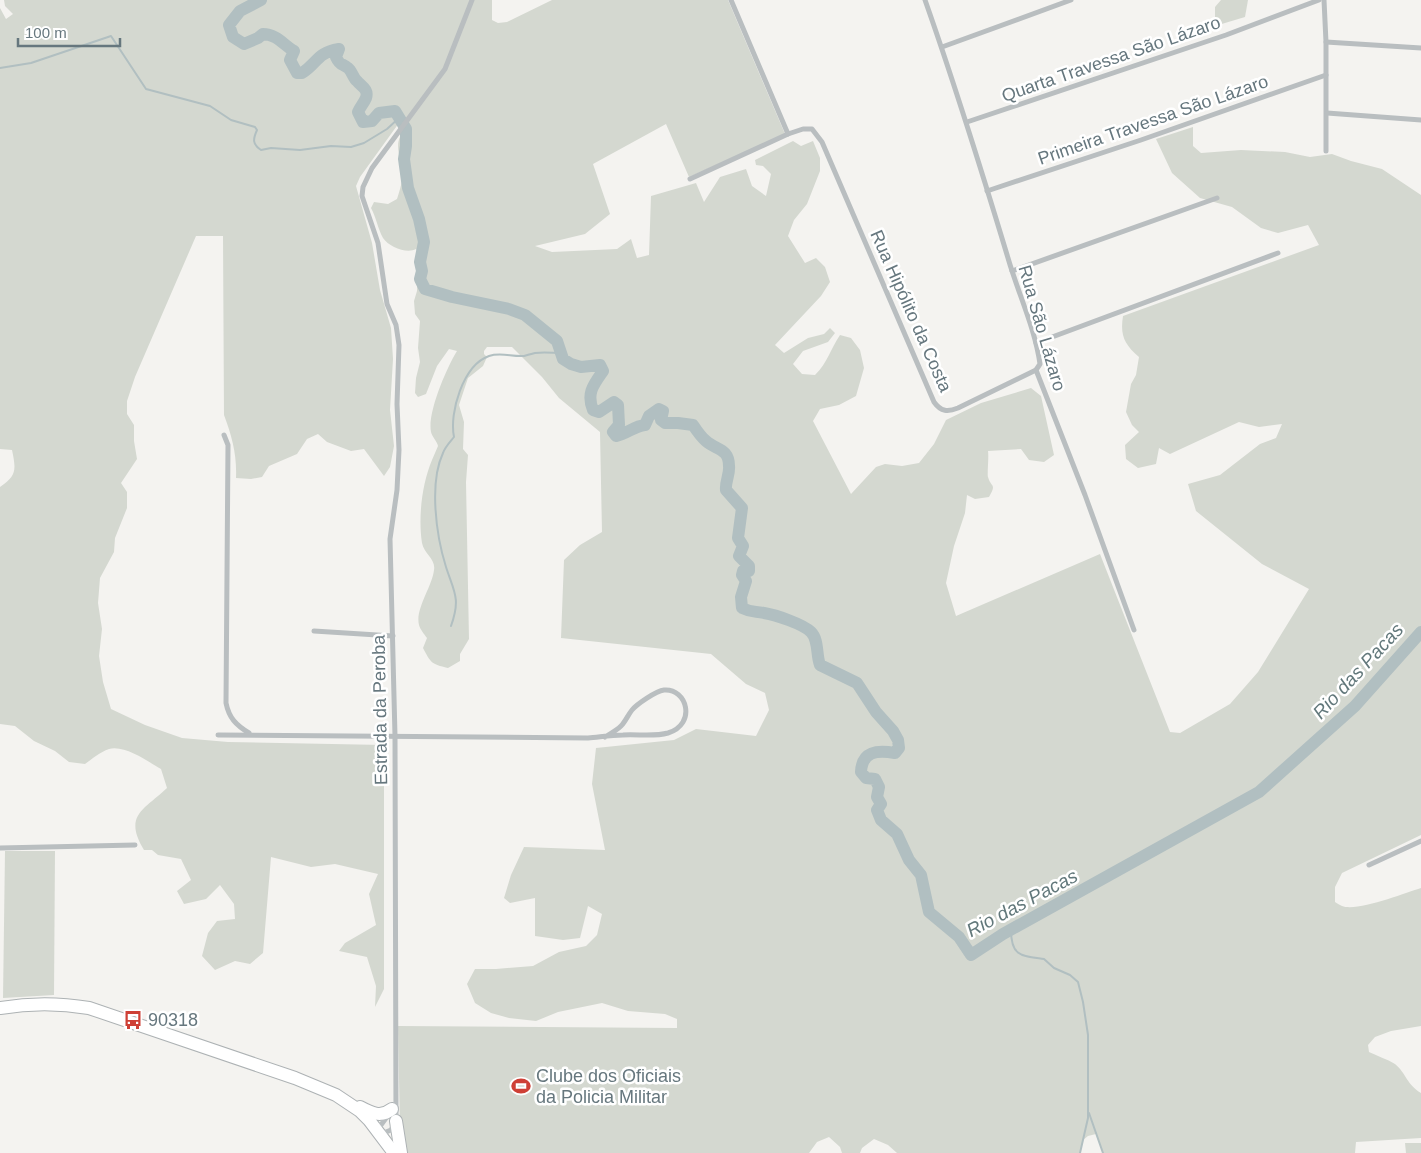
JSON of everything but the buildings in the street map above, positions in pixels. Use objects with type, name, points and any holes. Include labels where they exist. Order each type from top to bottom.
[{"type":"main road","points":[[0,1008],[42,1004],[66,1004],[89,1008],[295,1078],[336,1095],[373,1114],[382,1114],[392,1108]]},
{"type":"main road","points":[[336,1095],[360,1111],[379,1132],[394,1153]]},
{"type":"main road","points":[[396,1121],[401,1153]]},
{"type":"street","name":"Estrada da Peroba","points":[[396,1121],[395,736],[390,539],[400,450],[397,413],[399,345],[396,325],[387,304],[378,243],[362,196],[363,187],[372,168],[445,69],[472,0]]},
{"type":"street","points":[[690,179],[788,134],[731,0]]},
{"type":"street","name":"Rua São Lázaro","points":[[925,0],[967,122],[1036,343],[1040,364],[1036,370],[1085,495],[1133,628]]},
{"type":"street","points":[[942,47],[1071,0]]},
{"type":"street","name":"Quarta Travessa São Lázaro","points":[[967,122],[1226,35],[1320,0]]},
{"type":"street","points":[[1324,0],[1327,113],[1326,151]]},
{"type":"street","points":[[1326,42],[1421,48]]},
{"type":"street","name":"Primeira Travessa São Lázaro","points":[[988,191],[1326,75]]},
{"type":"street","points":[[1327,113],[1421,120]]},
{"type":"street","name":"Rua Hipólito da Costa","points":[[788,134],[803,129],[812,129],[822,142],[934,402],[938,407],[944,411],[951,411],[1036,370]]},
{"type":"street","points":[[1012,271],[1217,198]]},
{"type":"street","points":[[1036,343],[1278,253]]},
{"type":"street","points":[[224,435],[228,445],[226,703],[229,714],[234,722],[251,734]]},
{"type":"street","points":[[314,631],[393,636]]},
{"type":"street","points":[[218,735],[605,737],[656,735],[670,732],[681,726],[686,718],[685,704],[675,692],[663,690],[650,696],[633,709],[620,726],[605,737]]},
{"type":"street","points":[[1369,865],[1421,841]]},
{"type":"street","points":[[0,848],[135,845]]},
{"type":"street","points":[[379,1132],[392,1108],[396,1095]]},
{"type":"street","points":[[379,1132],[391,1130],[396,1121]]},
{"type":"shaded area","points":[[4,0],[492,0],[492,20],[498,23],[507,22],[552,0],[728,0],[785,134],[689,177],[666,124],[593,164],[610,214],[585,234],[535,246],[552,252],[617,249],[631,239],[637,258],[649,255],[651,196],[696,183],[704,202],[720,177],[746,169],[752,186],[766,196],[771,174],[763,166],[756,165],[755,160],[793,141],[801,146],[813,141],[820,158],[820,171],[807,204],[794,220],[788,236],[805,263],[816,258],[825,267],[830,282],[821,296],[775,345],[784,353],[808,338],[824,334],[830,328],[835,333],[828,342],[803,351],[793,364],[802,374],[815,375],[826,361],[840,335],[851,338],[860,350],[864,368],[856,396],[839,405],[820,409],[813,421],[851,494],[876,467],[885,464],[902,466],[919,463],[934,444],[946,420],[981,403],[1031,388],[1041,396],[1054,455],[1044,462],[1029,460],[1021,449],[988,451],[988,475],[993,490],[989,497],[975,499],[967,495],[965,513],[954,546],[946,583],[956,616],[1100,554],[1170,732],[1180,733],[1230,704],[1258,672],[1309,589],[1262,564],[1196,511],[1188,484],[1220,475],[1260,444],[1276,438],[1282,424],[1259,427],[1239,422],[1170,454],[1159,448],[1156,464],[1138,468],[1126,459],[1125,445],[1139,432],[1132,425],[1126,412],[1131,384],[1136,375],[1139,357],[1124,339],[1122,329],[1123,316],[1319,245],[1308,225],[1278,233],[1261,228],[1232,207],[1200,198],[1172,173],[1156,139],[1193,127],[1193,146],[1201,153],[1241,150],[1285,152],[1310,157],[1332,154],[1382,169],[1421,195],[1421,835],[1342,873],[1335,887],[1335,902],[1342,906],[1358,906],[1381,901],[1421,888],[1421,1026],[1391,1031],[1375,1037],[1368,1045],[1369,1052],[1395,1064],[1416,1090],[1421,1093],[1421,1138],[1356,1142],[1355,1153],[1103,1153],[1096,1134],[1088,1136],[1083,1140],[1080,1153],[897,1153],[888,1145],[874,1139],[862,1148],[860,1153],[842,1153],[840,1147],[829,1137],[817,1142],[809,1153],[407,1153],[400,1129],[398,1026],[677,1028],[677,1019],[665,1014],[628,1011],[602,1003],[558,1012],[536,1021],[509,1018],[491,1013],[475,1003],[467,984],[475,969],[533,966],[559,952],[586,946],[597,935],[602,914],[588,906],[580,938],[563,940],[535,936],[535,898],[510,903],[504,898],[511,875],[524,847],[605,850],[592,784],[596,748],[674,740],[696,729],[756,736],[769,710],[765,693],[746,684],[711,654],[561,638],[564,560],[580,545],[602,532],[600,432],[559,398],[542,377],[512,347],[487,347],[484,351],[487,357],[483,366],[468,378],[459,405],[464,422],[463,449],[468,455],[466,482],[469,639],[460,654],[460,661],[448,668],[435,664],[428,657],[423,648],[427,638],[422,632],[418,619],[421,605],[433,577],[434,566],[423,547],[420,522],[426,479],[438,446],[431,432],[432,414],[443,379],[457,351],[449,349],[437,366],[426,394],[418,397],[415,393],[420,362],[418,348],[420,321],[415,314],[414,301],[417,291],[418,252],[416,249],[408,251],[398,249],[389,244],[381,234],[371,208],[374,202],[388,204],[397,199],[402,182],[398,146],[402,133],[408,127],[404,116],[360,177],[356,186],[372,243],[380,290],[391,328],[393,359],[390,410],[394,446],[390,467],[384,476],[364,449],[351,451],[327,442],[318,434],[307,439],[297,454],[269,466],[262,477],[251,479],[236,478],[236,461],[224,415],[223,236],[196,236],[135,377],[127,401],[127,414],[134,425],[137,459],[121,483],[127,492],[127,508],[115,538],[114,552],[100,578],[98,603],[102,629],[99,656],[103,682],[111,709],[145,725],[182,738],[228,742],[384,745],[384,989],[375,1007],[376,986],[367,957],[339,951],[345,943],[376,925],[369,894],[378,874],[335,864],[311,867],[271,857],[263,953],[250,964],[235,961],[215,970],[202,956],[208,933],[217,921],[235,919],[234,904],[220,885],[206,899],[184,904],[177,891],[191,880],[181,859],[158,855],[152,850],[144,850],[138,838],[136,821],[139,814],[167,788],[161,769],[136,754],[115,748],[102,752],[85,764],[69,762],[55,751],[34,741],[15,726],[0,724],[0,487],[10,479],[14,472],[12,450],[0,449],[0,8],[6,19],[13,14],[5,6]]},
{"type":"shaded area","points":[[1221,0],[1248,0],[1245,17],[1215,26],[1215,7]]},
{"type":"shaded area","points":[[5,851],[55,851],[54,995],[3,998]]},
{"type":"shaded area","points":[[1405,1143],[1421,1143],[1421,1153],[1406,1153]]},
{"type":"waterway","name":"Rio das Pacas","points":[[261,0],[240,11],[229,25],[233,37],[244,44],[263,34],[276,38],[294,51],[290,60],[297,73],[302,73],[326,53],[339,49],[336,57],[337,60],[349,69],[364,88],[367,95],[358,112],[363,122],[372,121],[379,113],[395,111],[406,129],[404,159],[408,188],[419,219],[424,242],[420,262],[422,271],[420,279],[425,289],[452,297],[509,309],[525,315],[557,341],[563,359],[581,367],[600,365],[603,371],[592,389],[591,404],[593,410],[599,412],[614,402],[618,405],[619,425],[613,432],[616,436],[645,425],[649,416],[659,409],[663,411],[661,420],[665,423],[693,425],[704,439],[727,456],[729,469],[726,490],[742,508],[738,538],[743,546],[739,556],[749,566],[749,571],[743,571],[742,575],[746,581],[741,597],[742,608],[782,618],[811,632],[814,635],[820,665],[857,683],[876,712],[893,731],[898,740],[899,748],[895,753],[877,752],[867,756],[862,765],[861,772],[866,778],[875,779],[879,787],[877,797],[881,804],[877,810],[881,820],[897,834],[909,860],[921,875],[929,912],[959,937],[971,955],[1003,934],[1259,792],[1355,706],[1421,632]]},
{"type":"waterway","points":[[0,68],[31,63],[111,36],[146,89],[210,106],[231,120],[255,127],[257,130],[254,141],[261,150],[271,148],[300,150],[331,146],[351,147],[364,143],[387,129],[400,117]]},
{"type":"waterway","points":[[451,626],[456,602],[454,589],[439,540],[435,494],[439,465],[445,449],[454,437],[454,415],[460,391],[472,369],[489,356],[498,354],[524,356],[535,353],[562,353]]},
{"type":"waterway","points":[[1011,930],[1013,945],[1019,954],[1044,959],[1054,968],[1070,975],[1078,982],[1088,1035],[1088,1118],[1080,1153]]},
{"type":"waterway","points":[[1089,1113],[1103,1153]]},
{"type":"place","name":"90318","points":[[133,1020]]},
{"type":"place","name":"Clube dos Oficiais da Policia Militar","points":[[521,1086]]}]
